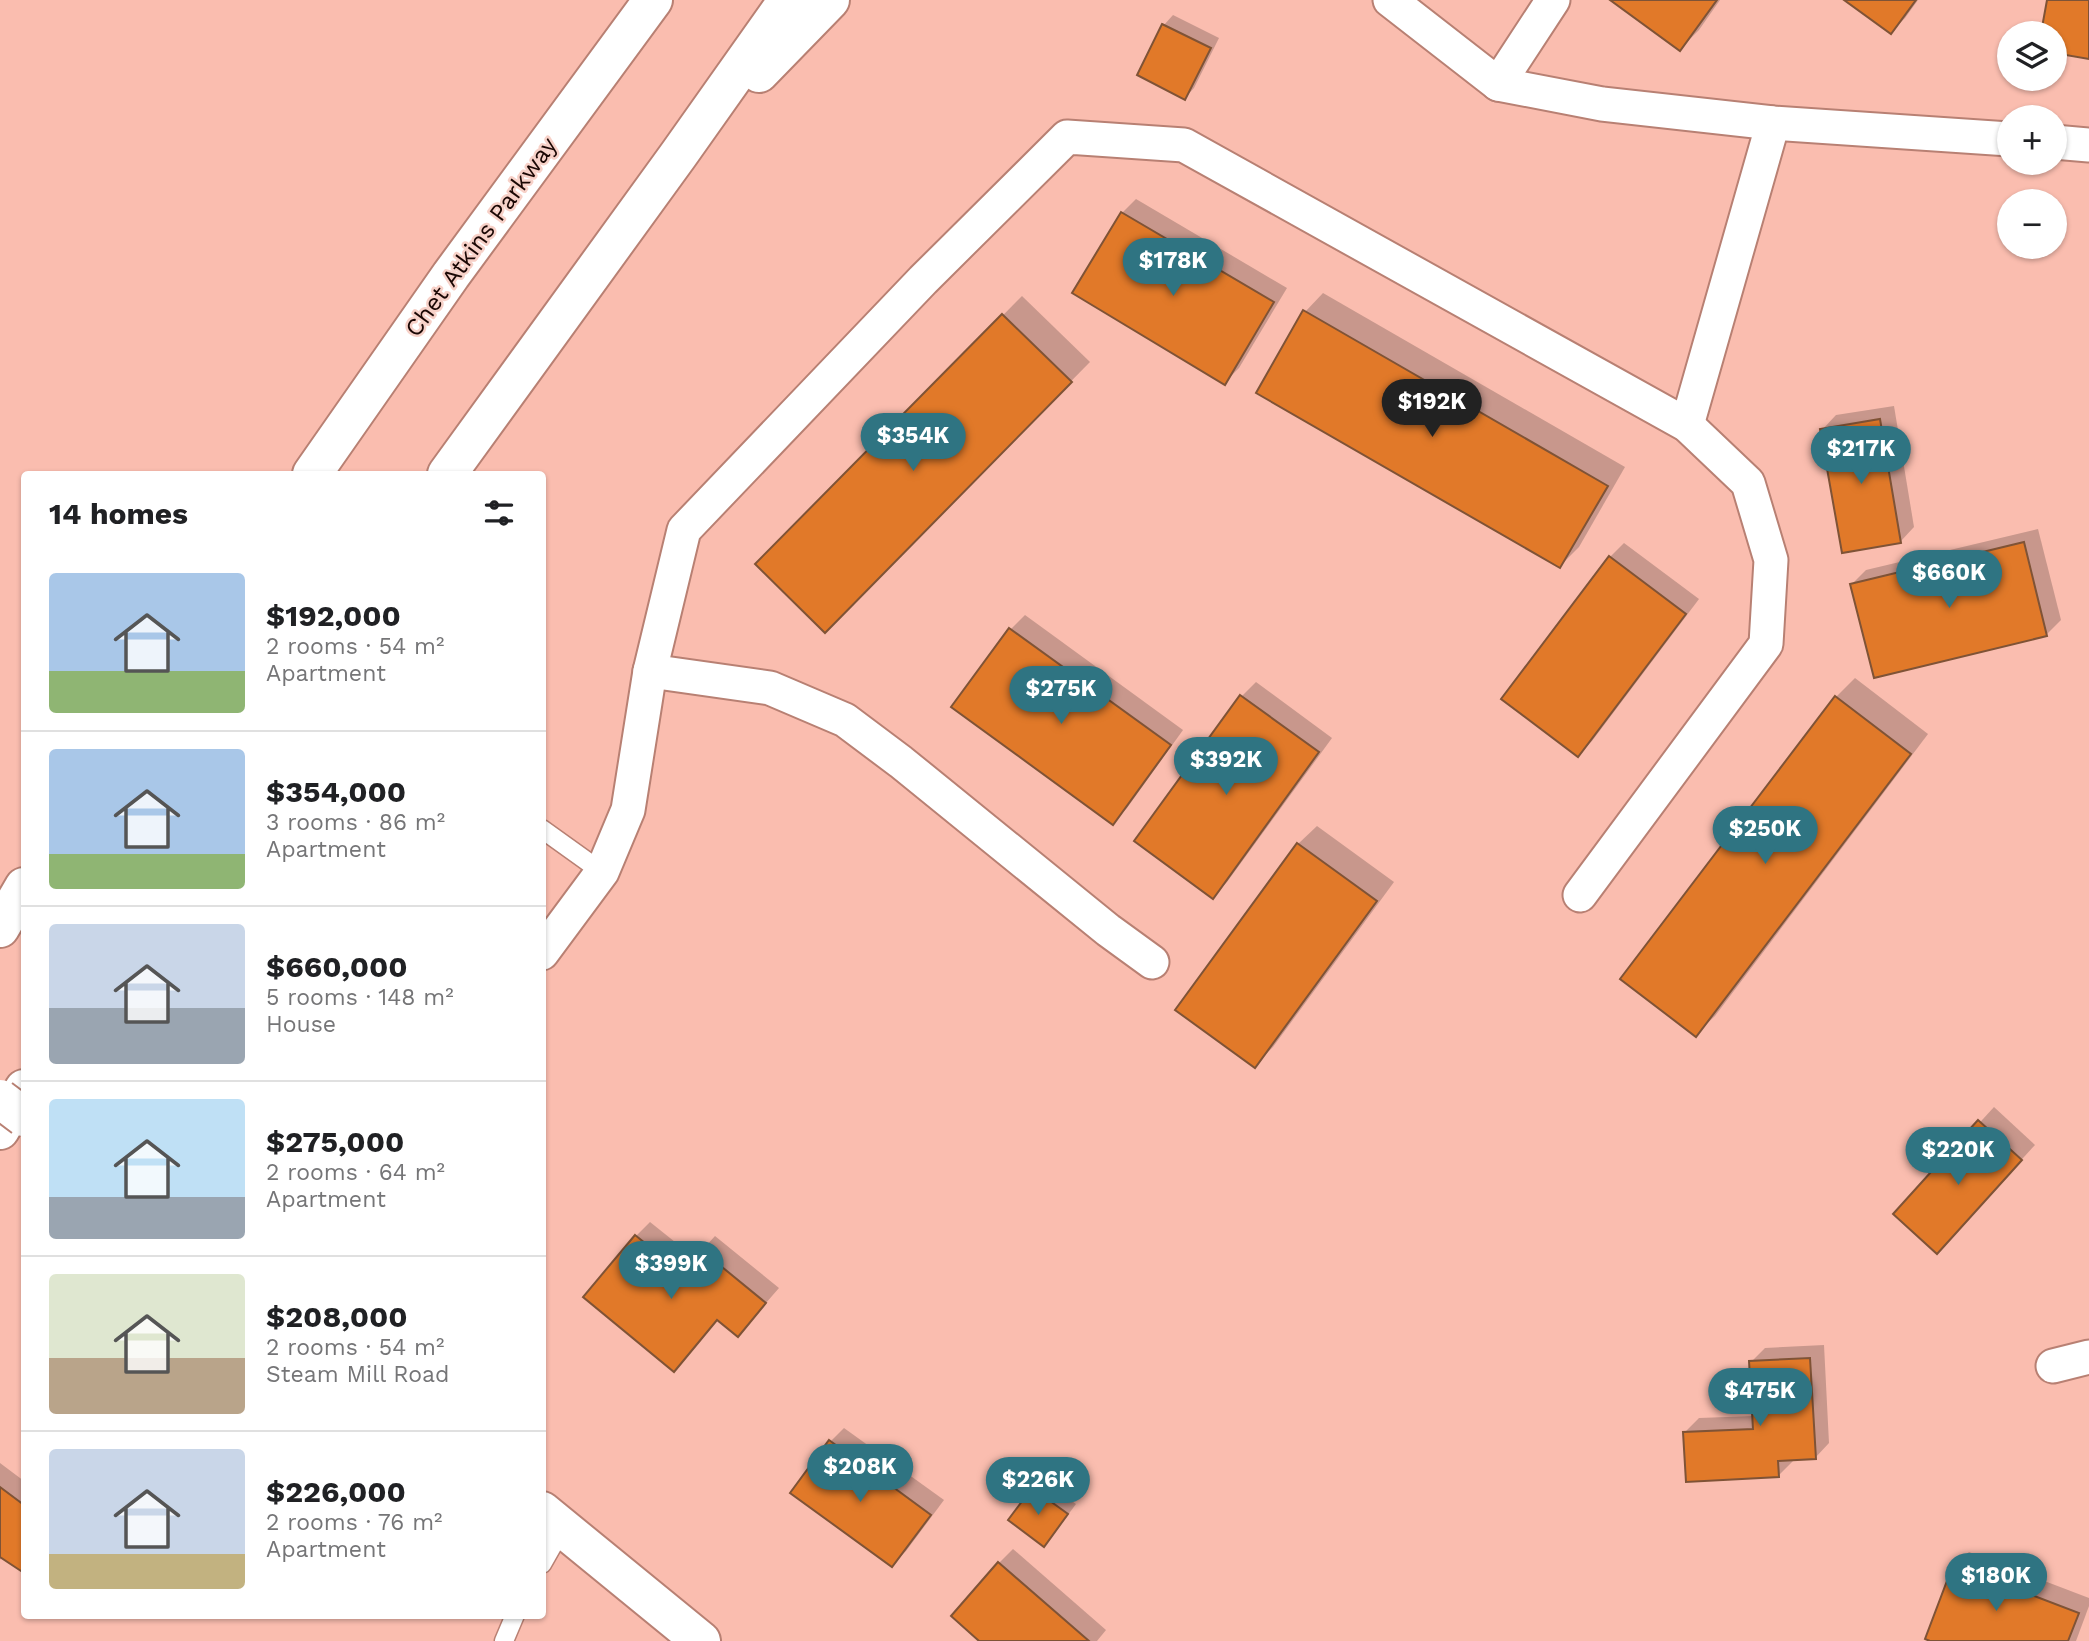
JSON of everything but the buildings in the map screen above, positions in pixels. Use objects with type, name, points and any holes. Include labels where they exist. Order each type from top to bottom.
[{"type":"main road","points":[[544,151],[641,0]]},
{"type":"main road","name":"Chet Atkins Parkway","points":[[314,471],[452,275],[653,0]]},
{"type":"main road","points":[[449,471],[788,0]]},
{"type":"main road","points":[[679,154],[830,0]]},
{"type":"main road","points":[[0,928],[21,892]]},
{"type":"main road","points":[[0,1130],[21,1094]]},
{"type":"main road","points":[[0,1099],[21,1115]]},
{"type":"main road","points":[[553,1519],[701,1641]]},
{"type":"street","points":[[1390,0],[1498,84],[1602,104],[1773,123],[1997,138]]},
{"type":"street","points":[[1498,84],[1553,0]]},
{"type":"street","points":[[1687,425],[1773,123]]},
{"type":"street","points":[[546,948],[601,872],[628,810],[650,671],[684,530],[923,280],[1067,137],[1184,145],[1687,425],[1748,483],[1770,560],[1766,644],[1580,895]]},
{"type":"street","points":[[2067,143],[2089,145]]},
{"type":"street","points":[[650,671],[770,688],[845,720],[901,762],[1108,930],[1152,962]]},
{"type":"street","points":[[2053,1366],[2089,1357]]},
{"type":"lane","points":[[546,832],[601,872]]},
{"type":"lane","points":[[546,1548],[553,1519]]},
{"type":"lane","points":[[504,1641],[513,1619]]}]
